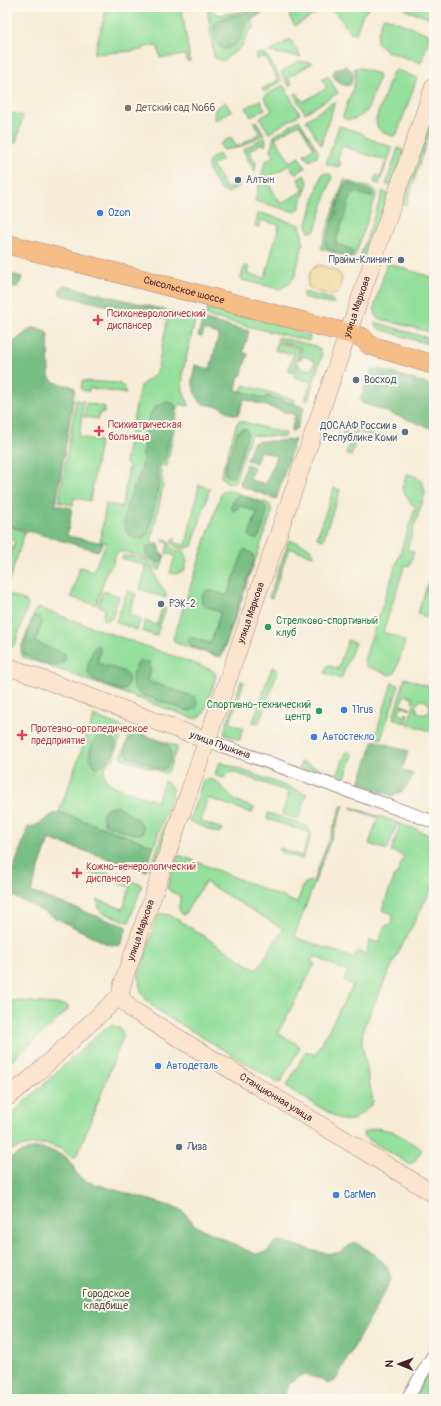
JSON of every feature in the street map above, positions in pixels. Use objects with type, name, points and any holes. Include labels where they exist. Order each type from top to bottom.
[{"type":"main road","name":"Сысольское шоссе","points":[[7,244],[355,335],[373,334],[434,353]]},
{"type":"main road","name":"Сысольское шоссе","points":[[355,335],[369,344],[434,365]]},
{"type":"street","name":"улица Маркова","points":[[120,997],[122,985],[206,740],[355,335],[434,85]]},
{"type":"street","name":"улица Пушкина","points":[[7,666],[206,740],[434,822]]},
{"type":"street","points":[[7,1098],[35,1075],[120,997]]},
{"type":"street","name":"Станционная улица","points":[[120,997],[131,1009],[434,1194]]},
{"type":"street","points":[[407,1399],[434,1354]]},
{"type":"green space","points":[[107,7],[198,7],[182,10],[190,61],[187,61],[186,55],[160,58],[158,46],[143,47],[143,50],[94,54]]},
{"type":"green space","points":[[207,7],[210,7],[215,13],[220,15],[256,9],[256,7],[273,7],[251,20],[255,27],[249,31],[242,46],[223,61],[214,57]]},
{"type":"green space","points":[[259,7],[268,7],[249,20],[239,40],[233,46],[225,49],[220,47],[216,41],[214,25],[227,17],[257,10]]},
{"type":"green space","points":[[291,7],[370,7],[363,14],[356,33],[350,33],[337,14],[331,10],[315,14],[295,26],[289,15]]},
{"type":"green space","points":[[405,7],[434,7],[434,19],[407,11]]},
{"type":"green space","points":[[385,17],[428,34],[429,39],[421,63],[386,51],[377,42],[377,36],[383,18]]},
{"type":"green space","points":[[290,39],[301,57],[269,52]]},
{"type":"green space","points":[[260,53],[266,54],[282,81],[264,92],[262,89],[278,80],[264,56],[256,60],[256,55]]},
{"type":"green space","points":[[299,61],[312,63],[288,78],[292,84],[289,86],[281,72]]},
{"type":"green space","points":[[345,66],[352,71],[352,81],[350,85],[340,83],[333,75],[334,71]]},
{"type":"green space","points":[[355,68],[361,68],[378,74],[379,77],[367,111],[350,120],[343,118],[343,116],[355,82]]},
{"type":"green space","points":[[397,70],[417,78],[397,134],[393,136],[379,129],[376,119],[393,72]]},
{"type":"green space","points":[[328,76],[338,93],[305,113],[294,95],[297,93],[303,102],[327,88],[322,79]]},
{"type":"green space","points":[[283,85],[300,114],[269,133],[260,118],[272,111],[264,97]]},
{"type":"green space","points":[[260,100],[265,109],[251,117],[246,108]]},
{"type":"green space","points":[[335,101],[321,145],[306,120]]},
{"type":"green space","points":[[225,102],[231,111],[215,121],[215,109]]},
{"type":"green space","points":[[434,110],[434,119],[406,205],[399,203]]},
{"type":"green space","points":[[7,112],[23,116],[16,143],[7,141]]},
{"type":"green space","points":[[299,120],[318,151],[317,157],[309,161],[304,154],[314,148],[299,124],[275,138],[290,162],[299,157],[305,168],[295,174],[289,165],[266,179],[281,204],[304,190],[298,179],[304,175],[308,182],[299,209],[295,212],[255,201],[265,162],[274,156],[271,150],[274,136]]},
{"type":"green space","points":[[256,121],[264,134],[241,147],[223,150],[220,144],[231,137],[237,147],[260,133],[254,122]]},
{"type":"green space","points":[[339,126],[362,133],[365,137],[391,147],[392,149],[379,184],[375,183],[374,181],[376,175],[381,177],[386,161],[342,146],[337,161],[341,163],[339,167],[326,164]]},
{"type":"green space","points":[[264,137],[266,140],[265,146],[262,143],[249,151],[256,163],[255,172],[243,150]]},
{"type":"green space","points":[[398,148],[404,152],[391,185],[386,185]]},
{"type":"green space","points":[[219,154],[222,159],[212,165],[227,189],[237,183],[239,186],[228,193],[221,190],[211,175],[208,167],[208,163],[211,159]]},
{"type":"green space","points":[[322,174],[330,174],[332,177],[315,230],[309,232],[307,223]]},
{"type":"green space","points":[[344,180],[374,189],[377,193],[353,259],[322,249],[321,247]]},
{"type":"green space","points":[[348,183],[372,192],[373,195],[371,197],[355,192],[352,194],[336,241],[336,244],[353,250],[352,255],[348,256],[327,249],[325,245],[344,185]]},
{"type":"green space","points":[[383,191],[388,194],[363,265],[358,263]]},
{"type":"green space","points":[[261,213],[300,225],[303,243],[295,276],[289,284],[280,289],[242,280],[241,277],[245,266],[249,267],[247,274],[265,278],[279,225],[261,220],[259,227],[255,226],[258,214]]},
{"type":"green space","points":[[387,263],[434,278],[434,333],[377,318],[374,308]]},
{"type":"green space","points":[[7,273],[22,277],[19,287],[13,287],[11,285],[7,277]]},
{"type":"green space","points":[[63,285],[169,311],[168,319],[60,295],[60,290]]},
{"type":"green space","points":[[304,292],[331,299],[334,303],[330,304],[303,297]]},
{"type":"green space","points":[[208,307],[294,329],[310,336],[309,341],[206,316]]},
{"type":"green space","points":[[169,311],[191,317],[195,321],[182,375],[183,391],[189,406],[179,404],[167,466],[160,465],[163,486],[151,542],[160,545],[159,553],[165,555],[160,570],[158,570],[149,559],[126,552],[118,552],[111,568],[108,568],[96,605],[71,597],[80,567],[93,571],[107,542],[100,542],[106,504],[122,507],[129,466],[125,462],[140,386],[157,372]]},
{"type":"green space","points":[[205,320],[249,331],[243,352],[248,354],[241,376],[239,375],[236,390],[265,399],[266,396],[304,407],[297,428],[291,432],[295,415],[244,399],[238,415],[229,413],[221,407],[203,404],[200,402],[195,393],[192,380],[195,365],[210,369],[219,334],[204,330],[202,337],[198,336],[202,321]]},
{"type":"green space","points":[[375,322],[434,340],[434,346],[379,329],[375,325]]},
{"type":"green space","points":[[31,328],[38,328],[46,331],[48,337],[49,376],[51,379],[57,383],[75,388],[56,505],[72,508],[67,536],[103,543],[98,551],[7,525],[7,345],[13,343]]},
{"type":"green space","points":[[278,337],[315,346],[320,350],[322,355],[308,400],[305,400],[311,382],[294,377],[298,362],[300,368],[312,370],[315,361],[304,356],[299,360],[302,348],[277,340]]},
{"type":"green space","points":[[277,342],[300,349],[293,373],[288,371],[294,353],[291,352],[289,354],[275,350]]},
{"type":"green space","points":[[373,367],[434,386],[434,429],[362,403],[360,399]]},
{"type":"green space","points":[[82,381],[118,383],[124,387],[126,394],[90,388],[89,391],[84,391],[81,389]]},
{"type":"green space","points":[[244,385],[295,400],[294,404],[267,396],[265,399],[240,391]]},
{"type":"green space","points":[[76,400],[84,401],[79,437],[100,441],[90,501],[74,498],[73,505],[59,502]]},
{"type":"green space","points":[[168,402],[174,404],[176,407],[165,459],[157,466],[159,484],[148,535],[141,539],[134,538],[127,533],[124,521],[127,505],[142,467],[146,426],[150,414],[154,409],[160,404]]},
{"type":"green space","points":[[87,403],[105,407],[104,413],[100,412],[98,419],[84,417]]},
{"type":"green space","points":[[240,421],[287,434],[284,437],[252,435],[234,484],[224,480],[221,475],[237,423]]},
{"type":"green space","points":[[347,422],[391,439],[390,443],[345,427]]},
{"type":"green space","points":[[241,429],[247,429],[248,434],[233,477],[226,476],[225,468],[237,433]]},
{"type":"green space","points":[[344,430],[356,434],[357,437],[351,456],[346,454],[351,438],[342,434]]},
{"type":"green space","points":[[295,439],[276,499],[241,486],[240,483],[246,464],[254,467],[250,478],[251,480],[266,484],[276,456],[260,451],[256,463],[247,460],[253,443],[260,441]]},
{"type":"green space","points":[[407,474],[417,477],[423,483],[425,494],[407,549],[414,552],[409,566],[405,565],[383,632],[400,638],[405,642],[395,673],[390,675],[366,666],[364,660],[416,506],[411,504],[402,488]]},
{"type":"green space","points":[[199,485],[210,488],[192,546],[177,548],[172,545],[171,542],[173,538],[175,539],[175,543],[186,545]]},
{"type":"green space","points":[[334,488],[340,490],[323,540],[317,538]]},
{"type":"green space","points":[[229,490],[269,504],[272,512],[222,656],[219,657],[176,643],[173,639],[222,491]]},
{"type":"green space","points":[[238,495],[257,501],[266,507],[266,518],[257,539],[251,538],[249,535],[257,512],[241,506],[233,511],[231,507],[234,499]]},
{"type":"green space","points":[[7,526],[25,532],[8,584],[7,565],[15,541],[7,538]]},
{"type":"green space","points":[[163,539],[168,540],[171,548],[184,551],[187,561],[184,571],[176,574],[170,573],[175,556],[166,553],[168,543],[163,541]]},
{"type":"green space","points":[[289,540],[308,547],[313,556],[289,548],[272,598],[269,597]]},
{"type":"green space","points":[[150,545],[157,546],[160,553],[163,555],[162,561],[158,563],[146,554],[146,548]]},
{"type":"green space","points":[[245,549],[253,554],[254,560],[222,652],[219,655],[216,655],[192,647],[189,645],[188,638],[190,637],[209,643],[211,642],[220,614],[220,612],[203,605],[203,594],[208,590],[225,595],[228,594]]},
{"type":"green space","points":[[124,555],[147,560],[151,565],[158,582],[166,593],[166,598],[140,589],[147,566],[121,558]]},
{"type":"green space","points":[[432,572],[434,572],[434,606],[431,615],[434,616],[434,620],[420,615],[418,612]]},
{"type":"green space","points":[[103,591],[119,596],[112,618],[108,620],[102,619],[105,608],[98,606]]},
{"type":"green space","points":[[127,591],[136,594],[129,615],[141,619],[137,630],[116,622]]},
{"type":"green space","points":[[7,594],[26,601],[28,606],[15,644],[12,647],[7,648]]},
{"type":"green space","points":[[39,608],[212,670],[216,677],[204,713],[197,719],[193,718],[23,657],[20,651],[34,613],[36,609]]},
{"type":"green space","points":[[162,608],[166,609],[156,636],[142,631],[145,621],[157,625]]},
{"type":"green space","points":[[34,616],[40,616],[42,622],[35,642],[65,654],[66,656],[64,662],[60,665],[56,666],[44,663],[23,653],[23,646]]},
{"type":"green space","points":[[348,640],[355,643],[341,679],[325,673],[328,665],[338,669]]},
{"type":"green space","points":[[97,645],[100,647],[98,663],[125,672],[128,676],[128,684],[124,690],[120,690],[93,680],[90,676],[88,672],[88,664],[95,646]]},
{"type":"green space","points":[[140,661],[149,662],[151,669],[148,681],[195,697],[198,705],[195,709],[188,711],[142,695],[136,691],[132,683],[132,679],[136,666]]},
{"type":"green space","points":[[272,667],[278,670],[259,723],[253,722]]},
{"type":"green space","points":[[405,678],[434,688],[434,732],[408,724],[414,705],[416,706],[417,711],[421,714],[425,714],[429,711],[430,706],[426,701],[421,700],[417,704],[412,702],[413,697],[404,695],[401,705],[410,709],[401,706],[398,714],[404,716],[406,713],[408,714],[405,723],[393,718]]},
{"type":"green space","points":[[241,681],[244,682],[230,723],[243,728],[240,740],[226,735],[224,732]]},
{"type":"green space","points":[[392,683],[399,685],[381,739],[375,737]]},
{"type":"green space","points":[[94,716],[124,728],[113,759],[108,762],[105,768],[104,774],[106,780],[122,789],[157,801],[164,781],[168,783],[173,790],[154,846],[59,812]]},
{"type":"green space","points":[[106,730],[110,732],[114,738],[115,746],[113,754],[98,768],[93,765],[91,761],[91,749],[93,742]]},
{"type":"green space","points":[[131,730],[176,746],[177,748],[168,772],[165,773],[121,758]]},
{"type":"green space","points":[[134,734],[138,734],[168,745],[171,757],[165,769],[156,768],[129,757],[126,752],[126,748],[128,742]]},
{"type":"green space","points":[[374,740],[408,751],[402,770],[413,774],[406,788],[393,796],[359,784]]},
{"type":"green space","points":[[347,752],[350,752],[353,755],[343,783],[300,769],[299,767],[301,762],[335,774],[338,773]]},
{"type":"green space","points":[[220,762],[307,794],[299,818],[282,814],[289,792],[233,772],[229,773],[224,778],[216,776],[215,774]]},
{"type":"green space","points":[[205,779],[214,780],[233,799],[254,808],[252,813],[208,798],[200,821],[222,829],[221,831],[218,833],[189,821]]},
{"type":"green space","points":[[342,805],[344,805],[294,937],[354,958],[357,951],[366,954],[370,940],[379,943],[384,927],[391,924],[393,914],[382,910],[404,856],[391,851],[400,825],[397,824],[387,850],[369,844],[378,818],[351,807],[413,828],[434,837],[434,884],[393,963],[363,1029],[362,1044],[373,1102],[360,1115],[352,1120],[341,1120],[288,1088],[287,1085],[306,1051],[315,1055],[353,985],[344,980],[348,972],[314,956],[311,962],[315,964],[278,1033],[297,1044],[300,1048],[280,1082],[277,1082],[154,1008],[141,992],[139,981],[139,976],[159,914],[172,916],[257,970],[283,929],[205,882],[184,915],[181,913],[179,909],[180,896],[170,891],[167,887],[178,855],[297,903],[304,884],[310,881],[313,882]]},
{"type":"green space","points":[[118,806],[137,819],[143,826],[143,833],[129,833],[105,824],[102,816],[106,809]]},
{"type":"green space","points":[[171,807],[174,818],[153,871],[150,871]]},
{"type":"green space","points":[[59,812],[154,846],[146,871],[49,839],[31,892],[127,927],[120,946],[107,944],[7,893],[7,888],[28,827],[38,824]]},
{"type":"green space","points":[[268,813],[307,826],[310,833],[267,819]]},
{"type":"green space","points":[[310,833],[311,836],[303,858],[301,859],[280,851],[280,848],[302,856]]},
{"type":"green space","points":[[90,867],[142,886],[129,922],[101,912],[99,909],[98,900],[123,909],[130,887],[88,872]]},
{"type":"green space","points":[[7,1000],[65,1005],[68,1006],[68,1010],[7,1065]]},
{"type":"green space","points":[[112,1025],[120,1029],[123,1037],[78,1153],[75,1157],[71,1157],[56,1147],[40,1144],[24,1146],[7,1152],[7,1118],[103,1030]]},
{"type":"green space","points":[[376,1128],[392,1131],[420,1148],[422,1150],[414,1162],[409,1164],[363,1136],[364,1132]]},
{"type":"green space","name":"Городское кладбище","points":[[36,1148],[52,1151],[66,1157],[77,1175],[85,1181],[177,1208],[196,1226],[255,1254],[267,1252],[275,1242],[280,1241],[323,1253],[337,1253],[356,1243],[373,1254],[387,1267],[391,1280],[335,1381],[326,1383],[320,1379],[304,1374],[290,1382],[282,1399],[7,1399],[7,1160],[20,1153]]},
{"type":"green space","points":[[434,1363],[434,1399],[413,1399]]},
{"type":"sand","points":[[320,265],[337,271],[342,277],[337,294],[322,293],[308,287],[310,273],[314,268]]},
{"type":"place","name":"Детский сад №66","points":[[128,108]]},
{"type":"place","name":"Алтын","points":[[238,180]]},
{"type":"place","name":"Ozon","points":[[100,213]]},
{"type":"place","name":"Прайм-Клининг","points":[[401,260]]},
{"type":"place","name":"Психоневрологический диспансер","points":[[98,320]]},
{"type":"place","name":"Восход","points":[[356,380]]},
{"type":"place","name":"Психиатрическая больница","points":[[99,431]]},
{"type":"place","name":"ДОСААФ России в Республике Коми","points":[[405,432]]},
{"type":"place","name":"РЭК-2","points":[[161,604]]},
{"type":"place","name":"Стрелково-спортивный клуб","points":[[268,627]]},
{"type":"place","name":"11rus","points":[[344,710]]},
{"type":"place","name":"Спортивно-технический центр","points":[[319,711]]},
{"type":"place","name":"Протезно-ортопедическое предприятие","points":[[22,735]]},
{"type":"place","name":"Автостекло","points":[[314,737]]},
{"type":"place","name":"Кожно-венерологический диспансер","points":[[77,873]]},
{"type":"place","name":"Автодеталь","points":[[158,1066]]},
{"type":"place","name":"Лиза","points":[[179,1147]]},
{"type":"place","name":"CarMen","points":[[336,1195]]}]
